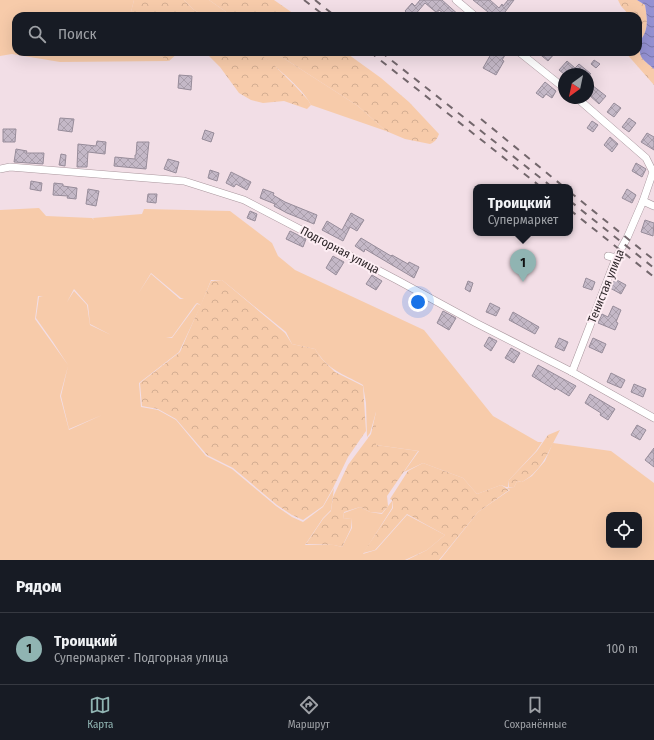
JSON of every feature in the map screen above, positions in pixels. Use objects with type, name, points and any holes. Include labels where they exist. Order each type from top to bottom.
[{"type":"street","points":[[456,0],[470,12]]},
{"type":"street","points":[[524,56],[558,83]]},
{"type":"street","name":"Тенистая улица","points":[[572,372],[616,258],[627,238],[654,172],[646,158],[584,104]]},
{"type":"street","name":"Подгорная улица","points":[[0,169],[10,167],[184,181],[244,200],[572,372],[654,418]]},
{"type":"street","points":[[643,201],[654,206]]},
{"type":"street","points":[[608,256],[616,258]]},
{"type":"green space","points":[[0,0],[134,0],[131,12],[12,12],[12,54],[0,56]]},
{"type":"green space","points":[[134,0],[184,0],[198,12],[131,12]]},
{"type":"green space","points":[[184,0],[209,0],[226,12],[198,12]]},
{"type":"green space","points":[[209,0],[274,0],[291,12],[226,12]]},
{"type":"green space","points":[[618,0],[637,0],[645,5],[647,26],[642,38],[642,12],[626,12]]},
{"type":"green space","points":[[24,56],[160,56],[169,61],[60,62]]},
{"type":"green space","points":[[160,56],[175,56],[169,61]]},
{"type":"green space","points":[[209,56],[262,56],[272,63],[296,87],[311,105],[307,109],[284,101],[263,103],[251,100],[239,93],[220,67]]},
{"type":"green space","points":[[261,56],[280,56],[358,106],[386,131],[311,105],[301,91],[278,69]]},
{"type":"green space","points":[[280,56],[351,56],[381,78],[409,102],[439,134],[435,141],[430,144],[405,139],[386,131],[358,106]]},
{"type":"green space","points":[[629,56],[641,56],[654,69],[654,85]]},
{"type":"green space","points":[[39,208],[46,216],[92,218],[94,220],[93,218],[142,214],[144,209],[230,211],[272,243],[278,256],[295,270],[424,330],[493,416],[538,442],[542,442],[536,451],[509,480],[508,487],[501,485],[477,494],[463,478],[423,463],[404,472],[419,451],[376,445],[376,412],[370,433],[367,437],[366,403],[363,385],[331,367],[315,349],[292,344],[286,332],[222,280],[211,280],[201,305],[179,352],[139,383],[141,407],[158,410],[176,420],[206,456],[232,469],[276,506],[292,517],[303,522],[323,507],[334,488],[331,510],[323,518],[305,545],[334,545],[342,547],[352,528],[351,518],[343,519],[344,513],[360,507],[370,512],[382,514],[392,501],[392,508],[363,554],[376,550],[407,515],[445,535],[427,550],[405,560],[0,560],[0,210]],"holes":[[[151,273],[184,299],[180,299],[151,274],[138,294]],[[74,289],[88,305],[90,324],[111,335],[90,325],[87,305],[74,291],[67,302]],[[38,296],[43,297],[39,297],[36,318],[68,365],[35,319]],[[197,303],[201,305],[197,304],[172,338],[166,337],[172,337],[195,305]],[[68,366],[61,396],[69,429],[102,415],[69,430],[60,396]]]},
{"type":"green space","points":[[222,280],[285,333],[292,344],[315,349],[321,358],[335,372],[363,386],[366,431],[348,457],[323,506],[303,520],[277,505],[233,468],[207,455],[176,419],[158,409],[142,406],[140,383],[180,352],[211,281]]},
{"type":"green space","points":[[376,412],[376,445],[418,451],[387,496],[388,506],[382,513],[370,512],[360,507],[344,512],[343,519],[351,518],[351,528],[342,547],[334,545],[306,544],[323,519],[331,511],[333,497],[348,465],[371,434]]},
{"type":"green space","points":[[560,430],[545,459],[536,471],[522,482],[517,481],[514,487],[509,487],[509,480],[537,451],[548,435]]},
{"type":"green space","points":[[553,443],[611,451],[654,483],[654,560],[440,560],[478,512],[510,490],[507,488],[514,487],[517,481],[522,482],[532,476],[545,461]]},
{"type":"green space","points":[[423,463],[463,478],[477,494],[501,485],[509,490],[478,512],[439,560],[407,560],[427,550],[445,535],[407,514],[375,550],[363,553],[393,508],[392,500],[390,499],[408,471]]},
{"type":"water","points":[[637,0],[654,0],[654,69],[641,56],[642,56],[642,38],[647,26],[645,5]]},
{"type":"building","points":[[420,0],[442,0],[456,12],[442,12],[439,10],[436,12],[425,3],[417,12],[405,11],[412,3],[415,6]]},
{"type":"building","points":[[473,0],[490,0],[499,8],[508,0],[514,0],[505,12],[488,12]]},
{"type":"building","points":[[490,56],[504,56],[502,60],[504,61],[496,75],[483,68]]},
{"type":"building","points":[[542,56],[552,56],[548,61]]},
{"type":"building","points":[[594,60],[600,64],[596,68],[591,64]]},
{"type":"building","points":[[567,61],[575,68],[561,68]]},
{"type":"building","points":[[579,64],[584,68],[575,68]]},
{"type":"building","points":[[179,75],[192,76],[191,90],[178,88]]},
{"type":"building","points":[[545,82],[556,91],[552,98],[546,94],[543,98],[536,93]]},
{"type":"building","points":[[594,87],[606,96],[599,104],[594,99]]},
{"type":"building","points":[[614,103],[621,108],[614,117],[607,112]]},
{"type":"building","points":[[60,118],[74,119],[72,132],[58,130]]},
{"type":"building","points":[[629,118],[636,123],[629,132],[622,127]]},
{"type":"building","points":[[592,121],[598,125],[593,132],[587,128]]},
{"type":"building","points":[[3,129],[16,129],[15,142],[3,142]]},
{"type":"building","points":[[205,130],[214,133],[211,142],[202,139]]},
{"type":"building","points":[[647,133],[654,137],[654,150],[641,142]]},
{"type":"building","points":[[610,137],[618,144],[612,152],[604,145]]},
{"type":"building","points":[[97,141],[106,142],[105,154],[88,152],[87,167],[77,167],[78,144],[96,146]]},
{"type":"building","points":[[137,142],[149,142],[146,169],[114,166],[115,157],[135,159]]},
{"type":"building","points":[[16,149],[27,151],[26,153],[44,153],[43,164],[14,162]]},
{"type":"building","points":[[61,154],[66,155],[65,166],[59,165]]},
{"type":"building","points":[[168,159],[179,162],[176,173],[164,169]]},
{"type":"building","points":[[636,163],[646,169],[642,177],[632,171]]},
{"type":"building","points":[[210,170],[219,173],[217,181],[208,178]]},
{"type":"building","points":[[231,172],[251,182],[247,190],[236,184],[234,187],[226,183]]},
{"type":"building","points":[[31,181],[42,183],[41,191],[30,189]]},
{"type":"building","points":[[54,183],[77,188],[76,199],[67,198],[68,196],[53,195]]},
{"type":"building","points":[[88,189],[99,191],[96,206],[86,204]]},
{"type":"building","points":[[263,189],[274,193],[273,195],[285,202],[317,215],[314,224],[287,213],[274,206],[275,204],[260,198]]},
{"type":"building","points":[[627,189],[636,195],[632,203],[622,198]]},
{"type":"building","points":[[148,194],[157,194],[156,203],[147,202]]},
{"type":"building","points":[[250,211],[257,214],[255,221],[247,218]]},
{"type":"building","points":[[351,213],[364,220],[357,231],[350,227],[343,241],[322,230],[327,221],[342,230]]},
{"type":"building","points":[[645,220],[654,223],[653,236],[641,232]]},
{"type":"building","points":[[290,231],[306,239],[303,247],[286,239]]},
{"type":"building","points":[[361,238],[391,256],[392,255],[408,264],[409,262],[419,267],[414,278],[365,249],[364,252],[355,246]]},
{"type":"building","points":[[333,256],[344,262],[336,275],[326,268]]},
{"type":"building","points":[[372,275],[382,281],[376,290],[366,284]]},
{"type":"building","points":[[586,278],[595,282],[592,290],[583,287]]},
{"type":"building","points":[[615,279],[626,285],[621,294],[610,288]]},
{"type":"building","points":[[468,281],[473,283],[470,292],[465,289]]},
{"type":"building","points":[[490,303],[500,308],[496,316],[486,312]]},
{"type":"building","points":[[613,306],[621,310],[616,322],[618,323],[615,330],[598,323],[602,314],[608,317]]},
{"type":"building","points":[[443,311],[456,318],[449,330],[437,323]]},
{"type":"building","points":[[513,312],[539,327],[535,334],[509,320]]},
{"type":"building","points":[[489,337],[497,341],[491,351],[484,346]]},
{"type":"building","points":[[559,338],[568,342],[564,351],[555,347]]},
{"type":"building","points":[[593,338],[606,344],[602,353],[589,347]]},
{"type":"building","points":[[511,348],[520,353],[514,363],[505,358]]},
{"type":"building","points":[[538,365],[576,386],[569,396],[556,388],[555,390],[532,376]]},
{"type":"building","points":[[611,373],[625,380],[621,388],[607,382]]},
{"type":"building","points":[[634,384],[646,389],[643,397],[631,392]]},
{"type":"building","points":[[590,394],[615,409],[608,420],[600,415],[601,413],[585,403]]},
{"type":"building","points":[[637,425],[646,430],[640,440],[631,435]]},
{"type":"building","points":[[654,448],[654,467],[645,460]]},
{"type":"railway","points":[[304,0],[320,12]]},
{"type":"railway","points":[[315,0],[330,12]]},
{"type":"railway","points":[[375,56],[537,184]]},
{"type":"railway","points":[[386,56],[548,184]]},
{"type":"railway","points":[[481,119],[560,184]]},
{"type":"railway","points":[[573,194],[654,260]]},
{"type":"railway","points":[[573,203],[654,268]]},
{"type":"railway","points":[[573,212],[654,277]]},
{"type":"place","name":"Троицкий","points":[[523,282]]}]
